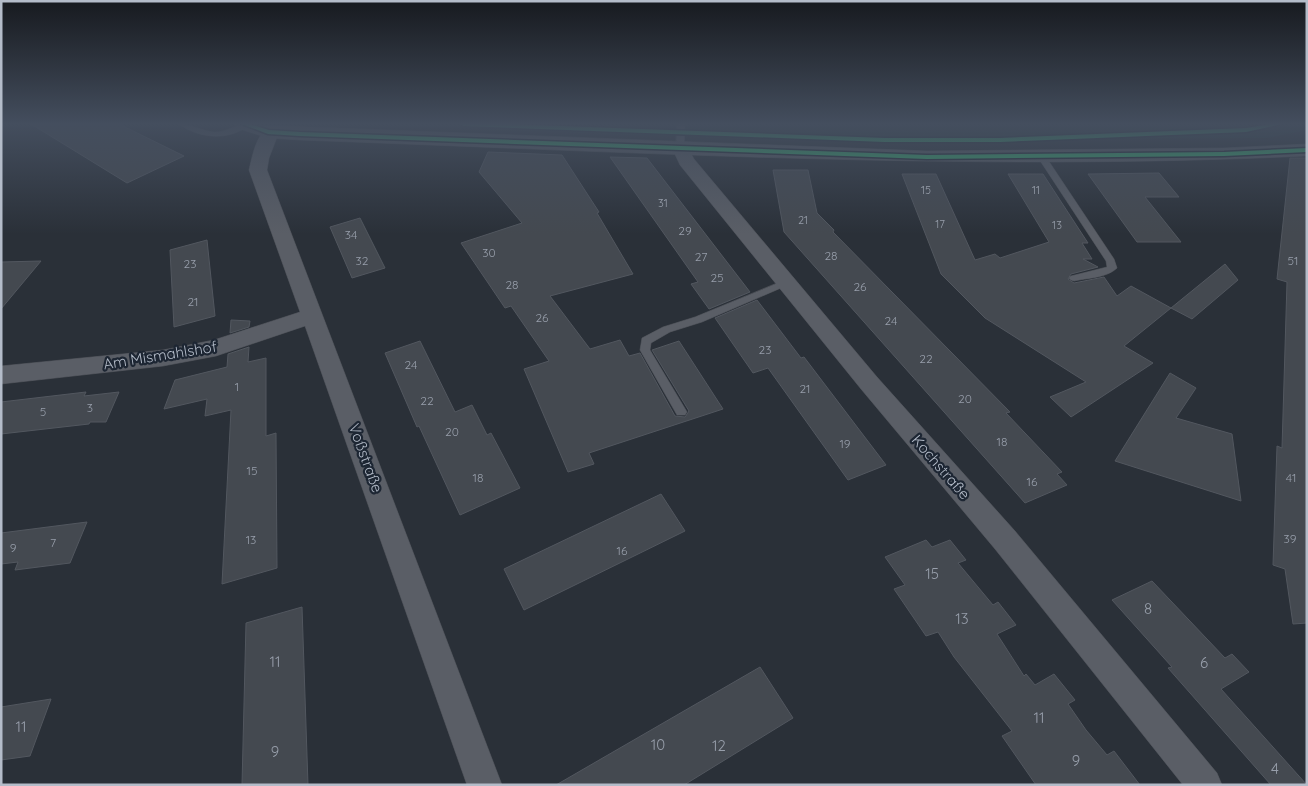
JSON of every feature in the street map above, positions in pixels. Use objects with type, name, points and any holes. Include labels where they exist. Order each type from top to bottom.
[{"type":"street","name":"Voßstraße","points":[[260,161],[258,170],[314,315],[485,785]]},
{"type":"street","name":"Kochstraße","points":[[686,161],[785,283],[1005,540],[1205,785]]},
{"type":"street","name":"Am Mismahlshof","points":[[1,375],[163,358],[216,348],[314,315]]},
{"type":"lane","points":[[1044,161],[1111,261],[1112,268],[1103,272],[1074,278]]},
{"type":"lane","points":[[681,412],[644,350],[646,342],[656,334],[705,317],[760,291],[785,283]]},
{"type":"building","points":[[91,161],[174,161],[127,183]]},
{"type":"building","points":[[484,161],[566,161],[599,212],[597,213],[633,274],[550,296],[590,349],[620,340],[629,356],[640,353],[675,416],[685,417],[689,411],[652,350],[679,341],[723,409],[589,453],[594,464],[568,472],[524,369],[549,361],[511,306],[505,308],[461,243],[522,223],[479,172]]},
{"type":"building","points":[[613,161],[649,161],[750,292],[709,309],[691,284],[698,282]]},
{"type":"building","points":[[1290,161],[1307,161],[1307,623],[1293,624],[1285,569],[1273,565],[1277,446],[1282,448],[1287,282],[1277,279]]},
{"type":"building","points":[[773,170],[808,170],[817,213],[834,230],[833,232],[1010,412],[1006,413],[1062,472],[1057,474],[1067,485],[1025,503],[784,232]]},
{"type":"building","points":[[1159,173],[1179,197],[1145,197],[1181,242],[1137,242],[1088,174]]},
{"type":"building","points":[[902,174],[936,174],[975,260],[995,254],[1000,258],[1049,242],[1008,174],[1043,174],[1088,243],[1082,243],[1092,259],[1083,259],[1098,267],[1071,274],[1068,279],[1074,283],[1104,277],[1117,296],[1131,286],[1171,308],[1124,346],[1153,363],[1071,417],[1050,397],[1086,382],[985,318],[941,274]]},
{"type":"building","points":[[360,218],[385,268],[352,278],[330,227]]},
{"type":"building","points":[[207,240],[215,316],[174,327],[170,250]]},
{"type":"building","points":[[41,261],[1,309],[1,262]]},
{"type":"building","points":[[1225,264],[1238,280],[1192,319],[1171,308]]},
{"type":"building","points":[[757,300],[801,358],[804,357],[886,465],[848,480],[768,368],[753,373],[715,318]]},
{"type":"building","points":[[231,320],[250,321],[249,327],[230,333]]},
{"type":"building","points":[[420,341],[455,412],[472,405],[487,435],[491,433],[520,488],[460,515],[419,426],[417,427],[385,353]]},
{"type":"building","points":[[249,347],[248,362],[266,358],[266,436],[276,433],[277,568],[222,584],[231,410],[205,416],[207,399],[164,409],[175,380],[227,367],[228,354]]},
{"type":"building","points":[[1170,373],[1196,388],[1176,418],[1232,434],[1241,501],[1115,461]]},
{"type":"building","points":[[86,392],[84,396],[119,392],[106,422],[90,422],[89,424],[1,434],[1,402]]},
{"type":"building","points":[[661,494],[685,531],[524,610],[504,569]]},
{"type":"building","points":[[87,522],[70,563],[15,570],[18,562],[1,564],[1,533]]},
{"type":"building","points":[[926,540],[932,547],[950,540],[966,560],[958,563],[993,605],[998,602],[1016,625],[997,634],[1024,676],[1026,674],[1035,685],[1054,674],[1075,700],[1068,704],[1086,730],[1107,755],[1114,751],[1140,785],[1036,785],[1002,736],[1012,731],[954,657],[938,632],[926,636],[894,589],[905,585],[885,557]]},
{"type":"building","points":[[1152,581],[1225,658],[1232,654],[1249,672],[1221,689],[1307,785],[1271,785],[1168,668],[1172,667],[1112,600]]},
{"type":"building","points":[[302,607],[308,785],[242,785],[246,623]]},
{"type":"building","points":[[760,667],[793,718],[684,785],[556,785]]},
{"type":"building","points":[[51,699],[30,756],[1,760],[1,707]]}]
